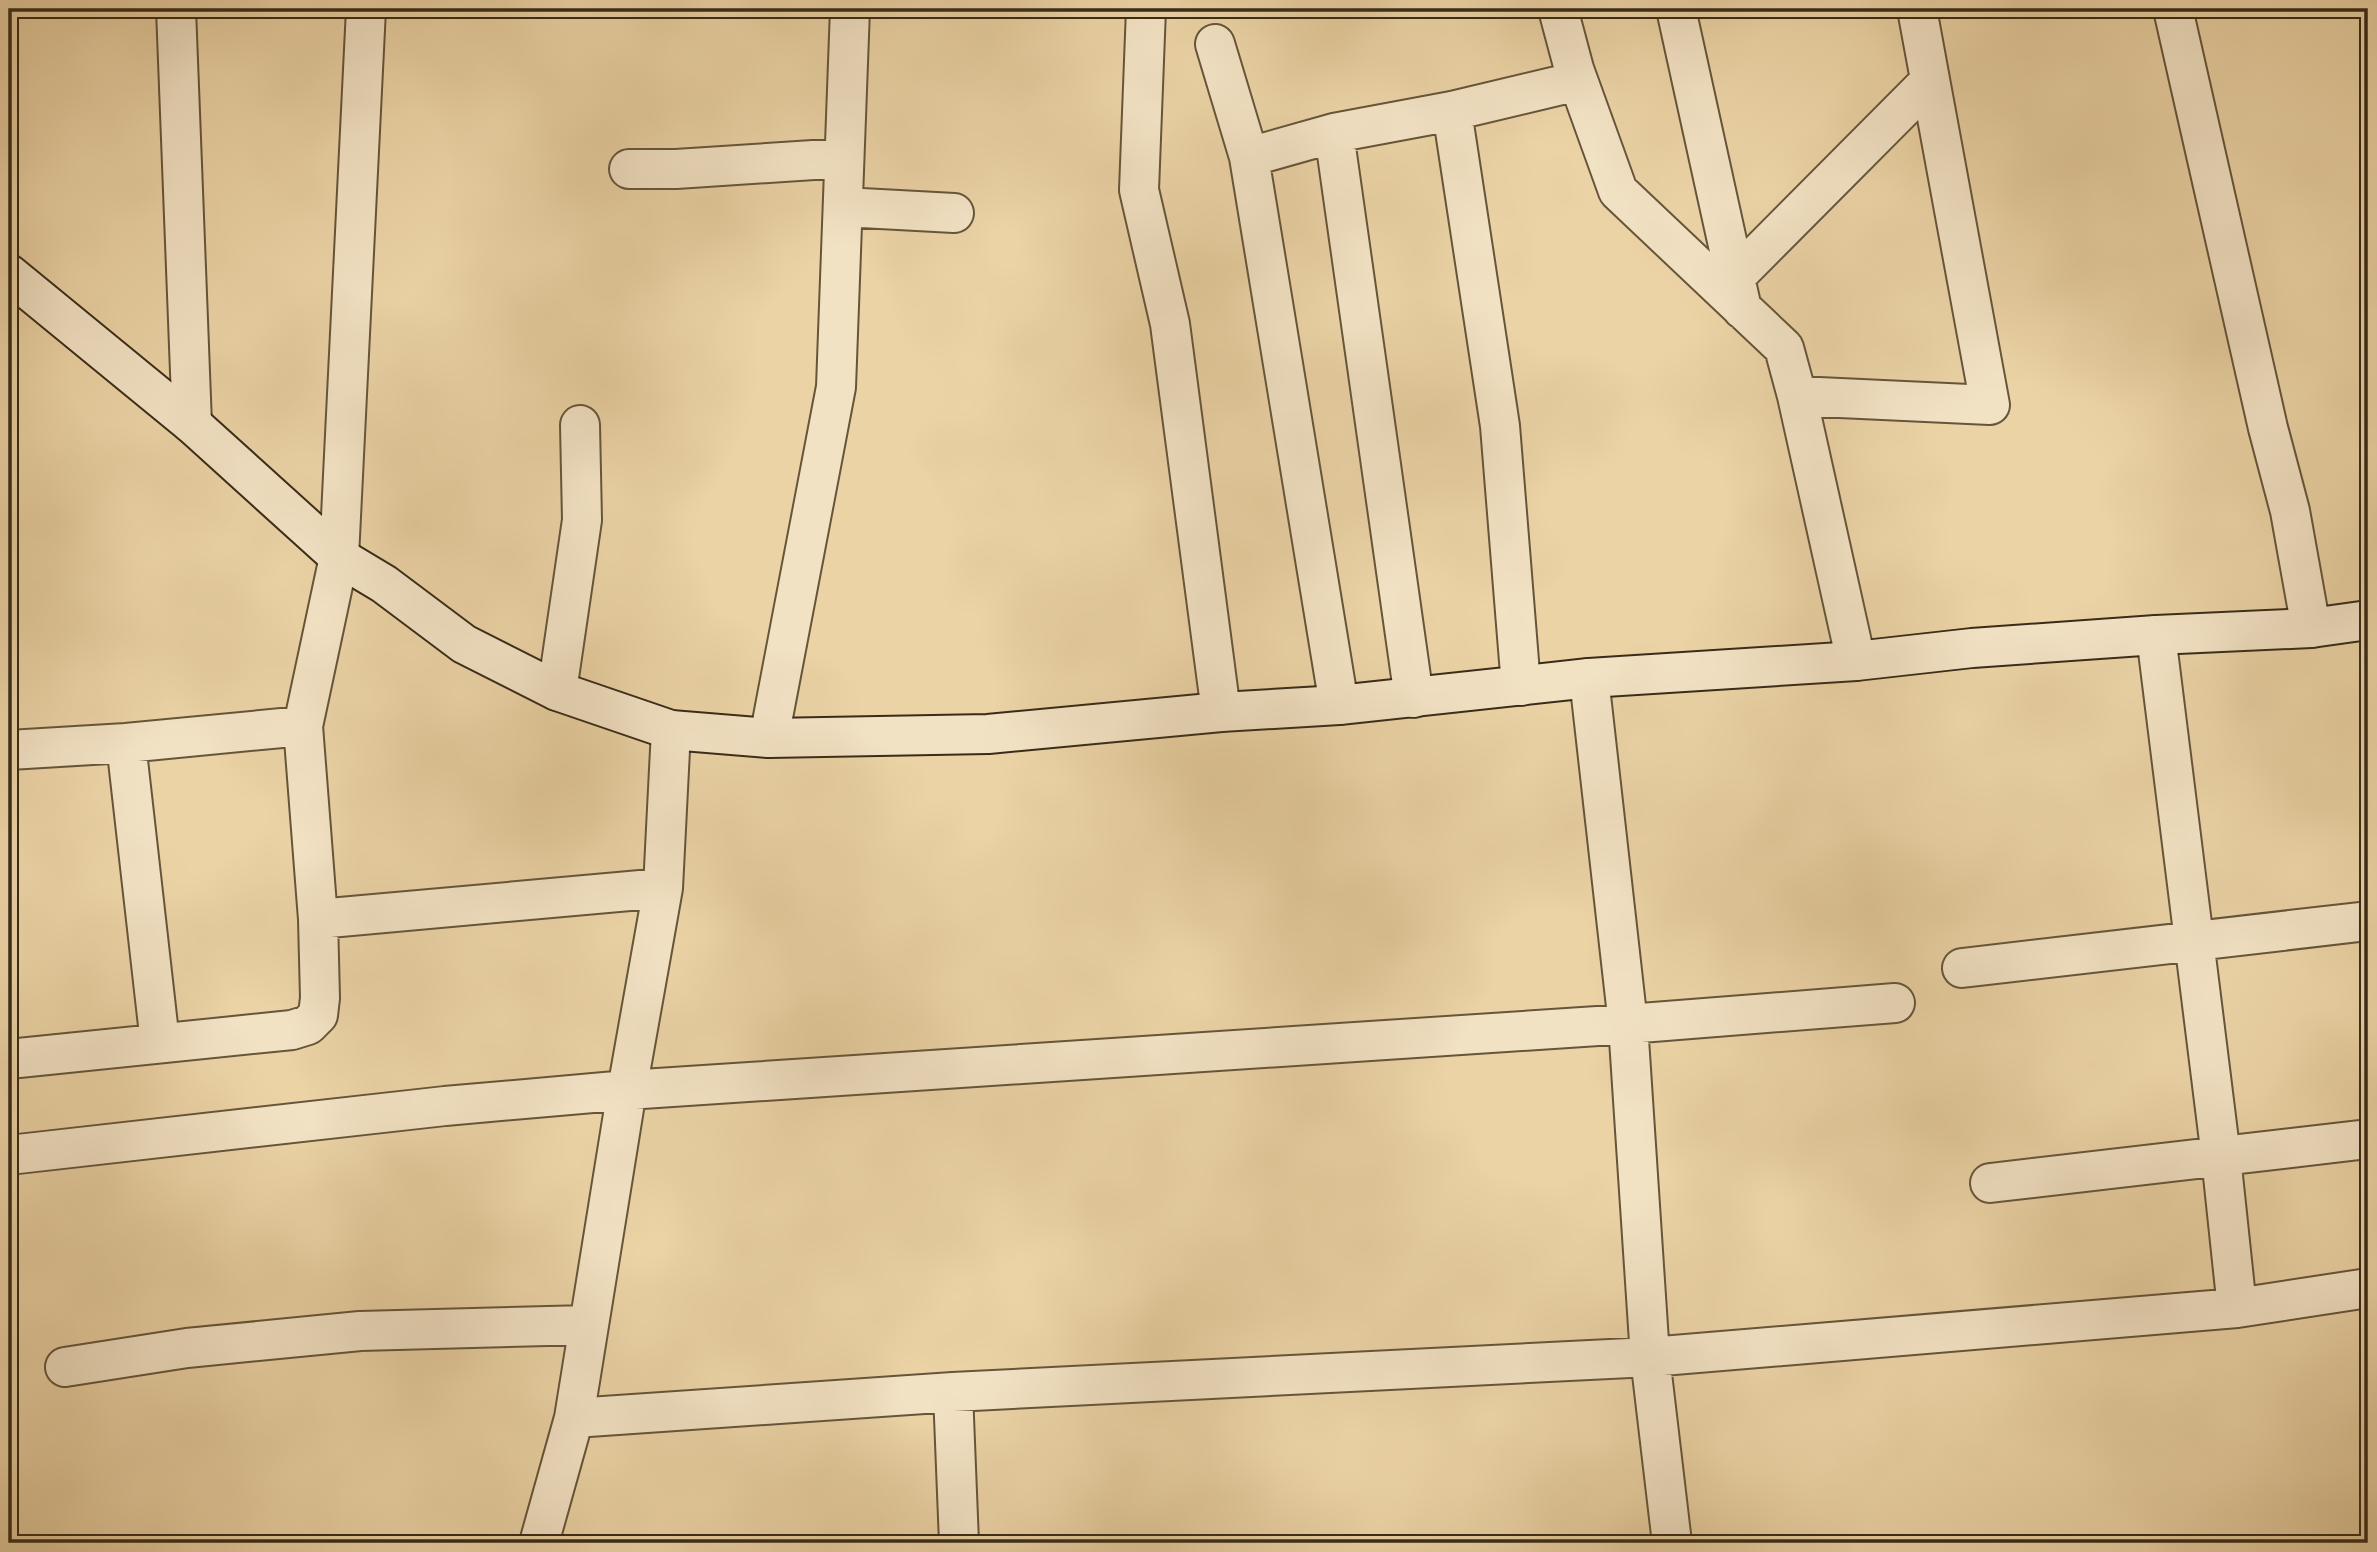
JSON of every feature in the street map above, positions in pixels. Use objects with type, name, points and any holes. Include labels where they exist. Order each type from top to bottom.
[{"type":"street","points":[[176,9],[192,424]]},
{"type":"street","points":[[9,1059],[292,1030],[308,1026],[318,1015],[318,919],[303,726],[339,557],[366,9]]},
{"type":"street","points":[[769,738],[836,387],[850,9]]},
{"type":"street","points":[[1146,9],[1139,190],[1170,324],[1221,712]]},
{"type":"street","points":[[1558,9],[1578,81],[1618,191],[1739,293],[1784,348],[1856,661]]},
{"type":"street","points":[[1676,9],[1739,293]]},
{"type":"street","points":[[1797,396],[1990,405],[1917,9]]},
{"type":"street","points":[[2173,9],[2265,415],[2290,511],[2311,628]]},
{"type":"street","points":[[1215,44],[1250,157],[1339,705]]},
{"type":"street","points":[[1250,157],[1334,133],[1452,111],[1578,81]]},
{"type":"street","points":[[1739,293],[1930,81]]},
{"type":"street","points":[[1452,111],[1500,426],[1521,686]]},
{"type":"street","points":[[1334,133],[1414,698]]},
{"type":"street","points":[[629,169],[676,169],[844,158]]},
{"type":"street","points":[[842,207],[954,213]]},
{"type":"street","points":[[9,274],[192,424],[339,557],[383,584],[464,644],[557,691],[671,730],[769,738],[988,734],[1221,712],[1339,705],[1589,678],[1856,661],[1972,648],[2156,635],[2311,628],[2368,620]]},
{"type":"street","points":[[557,691],[582,520],[580,425]]},
{"type":"street","points":[[2156,635],[2221,1157],[2236,1308]]},
{"type":"street","points":[[1589,678],[1628,1024],[1650,1357],[1672,1543]]},
{"type":"street","points":[[9,750],[126,743],[303,726]]},
{"type":"street","points":[[539,1543],[574,1418],[663,888],[671,730]]},
{"type":"street","points":[[126,743],[160,1043]]},
{"type":"street","points":[[318,919],[663,888]]},
{"type":"street","points":[[1962,968],[2368,921]]},
{"type":"street","points":[[9,1155],[444,1105],[627,1090],[1628,1024],[1895,1003]]},
{"type":"street","points":[[1990,1183],[2368,1139]]},
{"type":"street","points":[[574,1418],[953,1392],[1650,1357],[2236,1308],[2368,1288]]},
{"type":"street","points":[[65,1367],[187,1348],[360,1331],[588,1325]]},
{"type":"street","points":[[953,1392],[959,1543]]}]
